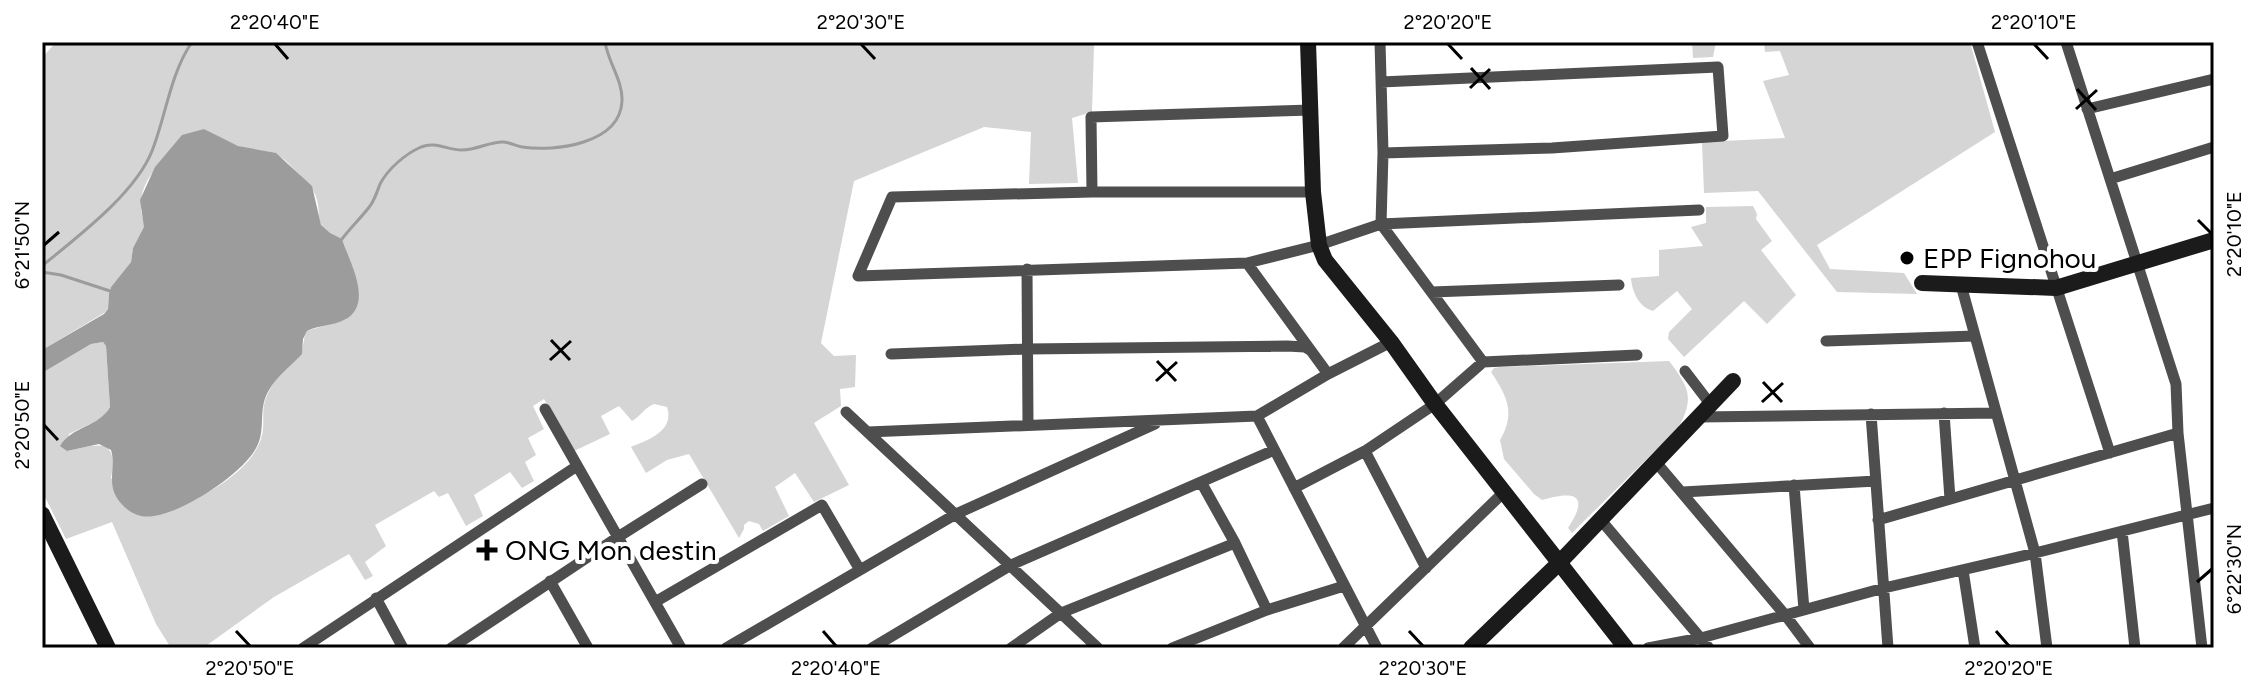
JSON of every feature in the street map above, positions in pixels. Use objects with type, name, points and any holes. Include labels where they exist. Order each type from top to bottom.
[{"type":"street","points":[[1308,42],[1313,192],[1319,245],[1325,260],[1626,648]]},
{"type":"street","points":[[1380,42],[1381,224],[1483,362]]},
{"type":"street","points":[[1977,42],[2110,453]]},
{"type":"street","points":[[2066,42],[2176,384],[2178,433],[2202,648]]},
{"type":"street","points":[[1381,82],[1718,67],[1723,136],[1552,148],[1383,153]]},
{"type":"street","points":[[2087,109],[2214,79]]},
{"type":"street","points":[[1092,192],[1091,117],[1311,110]]},
{"type":"street","points":[[2110,179],[2214,147]]},
{"type":"street","points":[[1313,192],[1092,192],[892,197],[858,276],[1247,263],[1319,245],[1381,224],[1699,210]]},
{"type":"street","points":[[1922,283],[2056,288],[2214,240]]},
{"type":"street","points":[[1247,263],[1328,374]]},
{"type":"street","points":[[1027,269],[1028,425]]},
{"type":"street","points":[[1432,292],[1619,285]]},
{"type":"street","points":[[1961,285],[2035,553],[2047,648]]},
{"type":"street","points":[[1826,341],[1975,336]]},
{"type":"street","points":[[868,432],[1257,416],[1328,374],[1391,342]]},
{"type":"street","points":[[891,354],[1287,346],[1310,350]]},
{"type":"street","points":[[1294,488],[1365,451],[1435,404],[1483,362],[1637,355]]},
{"type":"street","points":[[1685,371],[1705,411]]},
{"type":"street","points":[[1471,648],[1487,642],[1733,381]]},
{"type":"street","points":[[545,409],[681,648]]},
{"type":"street","points":[[1705,411],[1996,413]]},
{"type":"street","points":[[846,412],[1098,648]]},
{"type":"street","points":[[1944,413],[1950,499]]},
{"type":"street","points":[[1871,414],[1888,648]]},
{"type":"street","points":[[1257,416],[1377,648]]},
{"type":"street","points":[[726,648],[956,514],[1163,420]]},
{"type":"street","points":[[1878,520],[2178,433]]},
{"type":"street","points":[[872,648],[1011,565],[1274,450]]},
{"type":"street","points":[[1365,451],[1426,568]]},
{"type":"street","points":[[1655,461],[1810,648]]},
{"type":"street","points":[[303,648],[577,466]]},
{"type":"street","points":[[1683,492],[1876,481]]},
{"type":"street","points":[[1201,482],[1267,610]]},
{"type":"street","points":[[451,648],[702,484]]},
{"type":"street","points":[[1794,485],[1804,610]]},
{"type":"street","points":[[1343,648],[1504,492]]},
{"type":"street","points":[[655,602],[822,505],[860,570]]},
{"type":"street","points":[[1648,648],[1701,638],[1884,588],[2214,508]]},
{"type":"street","points":[[42,514],[108,648]]},
{"type":"street","points":[[1600,519],[1709,648]]},
{"type":"street","points":[[2122,531],[2135,648]]},
{"type":"street","points":[[1011,648],[1061,613],[1235,543]]},
{"type":"street","points":[[1963,570],[1975,648]]},
{"type":"street","points":[[550,581],[588,648]]},
{"type":"street","points":[[1172,648],[1267,610],[1344,586]]},
{"type":"street","points":[[376,598],[403,648]]},
{"type":"shaded area","points":[[56,42],[987,42],[987,45],[1094,45],[1092,112],[1072,118],[1078,183],[1029,184],[1031,132],[984,127],[854,181],[821,343],[834,356],[856,355],[855,387],[840,389],[841,406],[814,423],[849,485],[814,502],[795,473],[775,487],[789,516],[763,531],[759,524],[749,521],[739,538],[689,454],[667,460],[646,473],[631,447],[652,438],[664,428],[667,407],[654,404],[632,421],[619,406],[601,416],[610,434],[574,451],[544,399],[533,406],[544,429],[528,438],[536,455],[525,462],[534,481],[522,488],[510,472],[474,495],[483,516],[466,526],[448,493],[439,497],[434,491],[375,525],[386,546],[365,562],[373,576],[365,580],[349,554],[274,597],[203,648],[171,648],[156,624],[112,522],[66,539],[42,491],[42,373],[91,344],[103,342],[106,346],[110,407],[102,418],[69,434],[67,451],[96,446],[109,449],[113,464],[111,478],[150,516],[165,511],[216,488],[245,464],[256,450],[262,435],[268,392],[300,354],[307,331],[346,319],[353,269],[342,239],[322,226],[313,191],[286,161],[269,152],[238,146],[204,129],[162,162],[146,183],[141,208],[145,227],[133,248],[131,262],[111,287],[108,309],[42,350],[42,58]]},
{"type":"shaded area","points":[[1692,42],[1716,42],[1713,57],[1693,58]]},
{"type":"shaded area","points":[[1764,42],[1970,42],[1995,132],[1817,245],[1830,269],[1904,273],[1917,294],[1837,292],[1758,191],[1704,193],[1702,142],[1785,138],[1763,81],[1789,75],[1780,51],[1765,52]]},
{"type":"shaded area","points":[[204,129],[238,146],[276,153],[312,186],[321,225],[342,239],[357,282],[358,304],[344,320],[307,331],[302,354],[267,395],[260,438],[247,461],[220,484],[186,505],[154,516],[141,516],[124,507],[114,492],[111,450],[99,444],[67,451],[60,446],[71,434],[99,419],[110,407],[106,346],[103,342],[91,344],[42,373],[42,350],[108,309],[111,287],[131,262],[133,248],[144,227],[140,200],[155,167],[182,135]]},
{"type":"shaded area","points":[[1753,206],[1756,219],[1772,241],[1761,250],[1796,295],[1767,324],[1744,301],[1684,357],[1668,339],[1669,332],[1692,309],[1677,291],[1653,311],[1648,309],[1637,298],[1631,278],[1659,276],[1659,250],[1703,246],[1691,227],[1706,223],[1706,207]]},
{"type":"shaded area","points":[[1669,361],[1685,386],[1688,400],[1678,428],[1572,533],[1568,528],[1578,508],[1578,501],[1570,496],[1542,500],[1504,459],[1500,440],[1508,421],[1508,405],[1491,372],[1500,367]]},
{"type":"waterway","points":[[42,266],[104,214],[144,167],[157,138],[178,68],[192,42]]},
{"type":"waterway","points":[[342,239],[370,206],[388,173],[403,158],[421,147],[432,145],[462,150],[504,142],[522,147],[551,148],[598,136],[618,116],[622,101],[605,42]]},
{"type":"waterway","points":[[42,272],[110,291]]},
{"type":"place","name":"EPP Fignohou","points":[[1907,258]]},
{"type":"place","name":"ONG Mon destin","points":[[487,550]]}]
